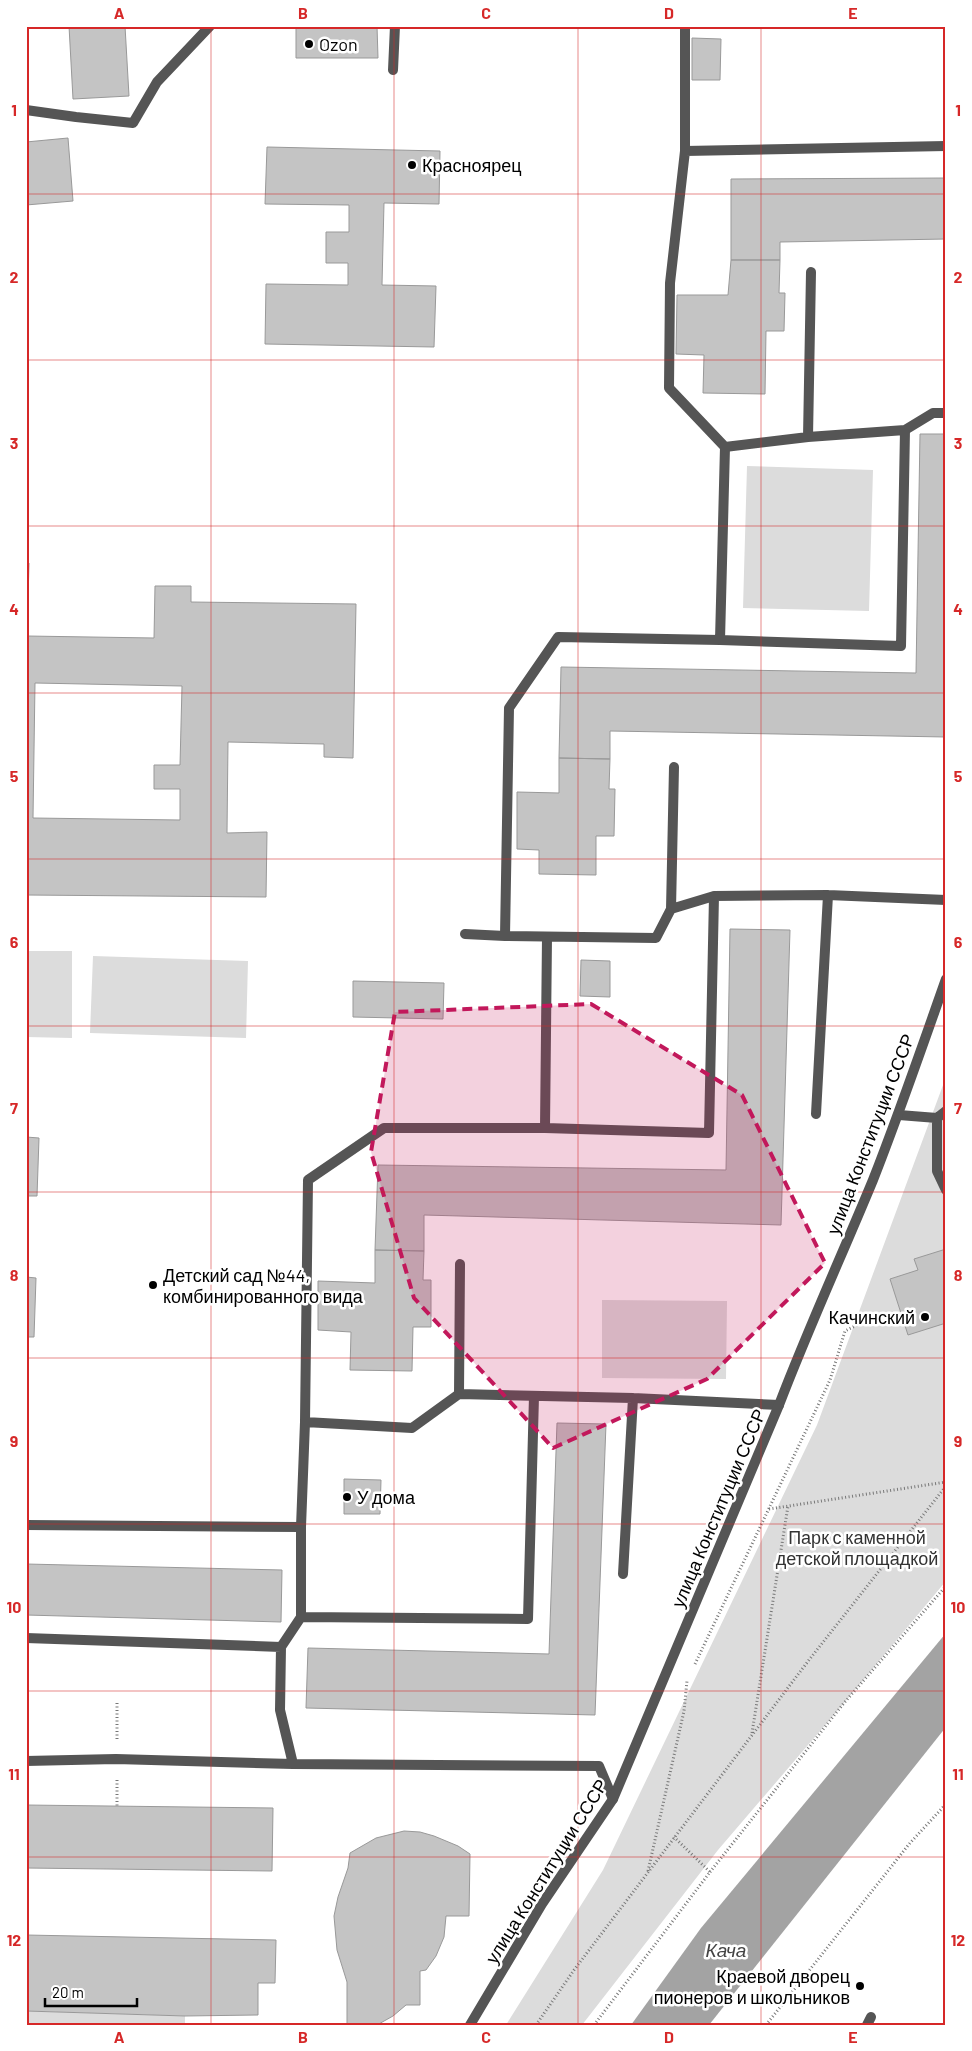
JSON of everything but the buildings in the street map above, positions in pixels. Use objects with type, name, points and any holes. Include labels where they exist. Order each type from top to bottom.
[{"type":"street","points":[[26,110],[76,118],[133,123],[157,82],[210,26]]},
{"type":"street","points":[[393,70],[394,26]]},
{"type":"street","points":[[686,26],[685,151],[670,283],[669,388],[725,447],[720,640]]},
{"type":"street","points":[[685,151],[946,146]]},
{"type":"street","points":[[808,437],[811,272]]},
{"type":"street","points":[[725,447],[808,437],[905,430],[933,413],[946,413]]},
{"type":"street","points":[[505,936],[508,708],[558,637],[901,646],[905,430]]},
{"type":"street","points":[[465,934],[656,938],[671,908],[674,767]]},
{"type":"street","points":[[671,908],[714,896],[828,895],[946,900]]},
{"type":"street","points":[[816,1114],[828,895]]},
{"type":"street","points":[[293,1764],[280,1710],[281,1647],[301,1617],[308,1180],[384,1128],[545,1128],[709,1132],[714,896]]},
{"type":"street","points":[[545,1128],[547,937]]},
{"type":"street","name":"улица Конституции СССР","points":[[470,2025],[542,1904],[613,1799],[899,1115],[946,980]]},
{"type":"street","points":[[899,1115],[937,1118],[946,1111]]},
{"type":"street","points":[[937,1118],[937,1171],[946,1190]]},
{"type":"street","points":[[459,1394],[460,1264]]},
{"type":"street","points":[[305,1422],[412,1428],[459,1394],[633,1398],[778,1405]]},
{"type":"street","points":[[301,1617],[528,1619],[534,1396]]},
{"type":"street","points":[[623,1574],[633,1398]]},
{"type":"street","points":[[26,1525],[301,1527]]},
{"type":"street","points":[[26,1638],[281,1647]]},
{"type":"street","points":[[26,1761],[116,1759],[293,1764],[599,1766],[613,1799]]},
{"type":"path","points":[[647,1874],[684,1711],[687,1681],[830,1380],[845,1331],[865,1321],[893,1312]]},
{"type":"path","points":[[769,1509],[946,1484]]},
{"type":"path","points":[[536,2025],[574,1970],[752,1735],[946,1484]]},
{"type":"path","points":[[752,1735],[788,1506]]},
{"type":"path","points":[[594,2025],[710,1872],[844,1703],[946,1586]]},
{"type":"path","points":[[766,2025],[910,1843],[946,1804]]},
{"type":"path","points":[[674,1838],[710,1872]]},
{"type":"highlighted area","points":[[591,1004],[742,1095],[825,1263],[707,1379],[553,1448],[414,1298],[371,1152],[395,1012]]},
{"type":"green space","points":[[747,466],[873,470],[869,611],[743,608]]},
{"type":"green space","points":[[26,951],[72,951],[72,1038],[26,1037]]},
{"type":"green space","points":[[93,956],[248,961],[246,1038],[90,1033]]},
{"type":"green space","name":"Парк с каменной детской площадкой","points":[[946,1077],[946,1581],[718,1850],[582,2025],[506,2025],[603,1870],[817,1425]]},
{"type":"green space","points":[[602,1300],[727,1301],[726,1379],[602,1378]]},
{"type":"green space","points":[[26,2011],[185,2016],[185,2025],[26,2025]]},
{"type":"water","name":"Кача","points":[[946,1633],[946,1727],[709,2025],[631,2025],[701,1928]]},
{"type":"place","name":"Ozon","points":[[309,44]]},
{"type":"place","name":"Красноярец","points":[[412,165]]},
{"type":"place","name":"Детский сад №44, комбинированного вида","points":[[153,1285]]},
{"type":"place","name":"Качинский","points":[[925,1317]]},
{"type":"place","name":"У дома","points":[[347,1497]]},
{"type":"place","name":"Краевой дворец пионеров и школьников","points":[[860,1986]]}]
